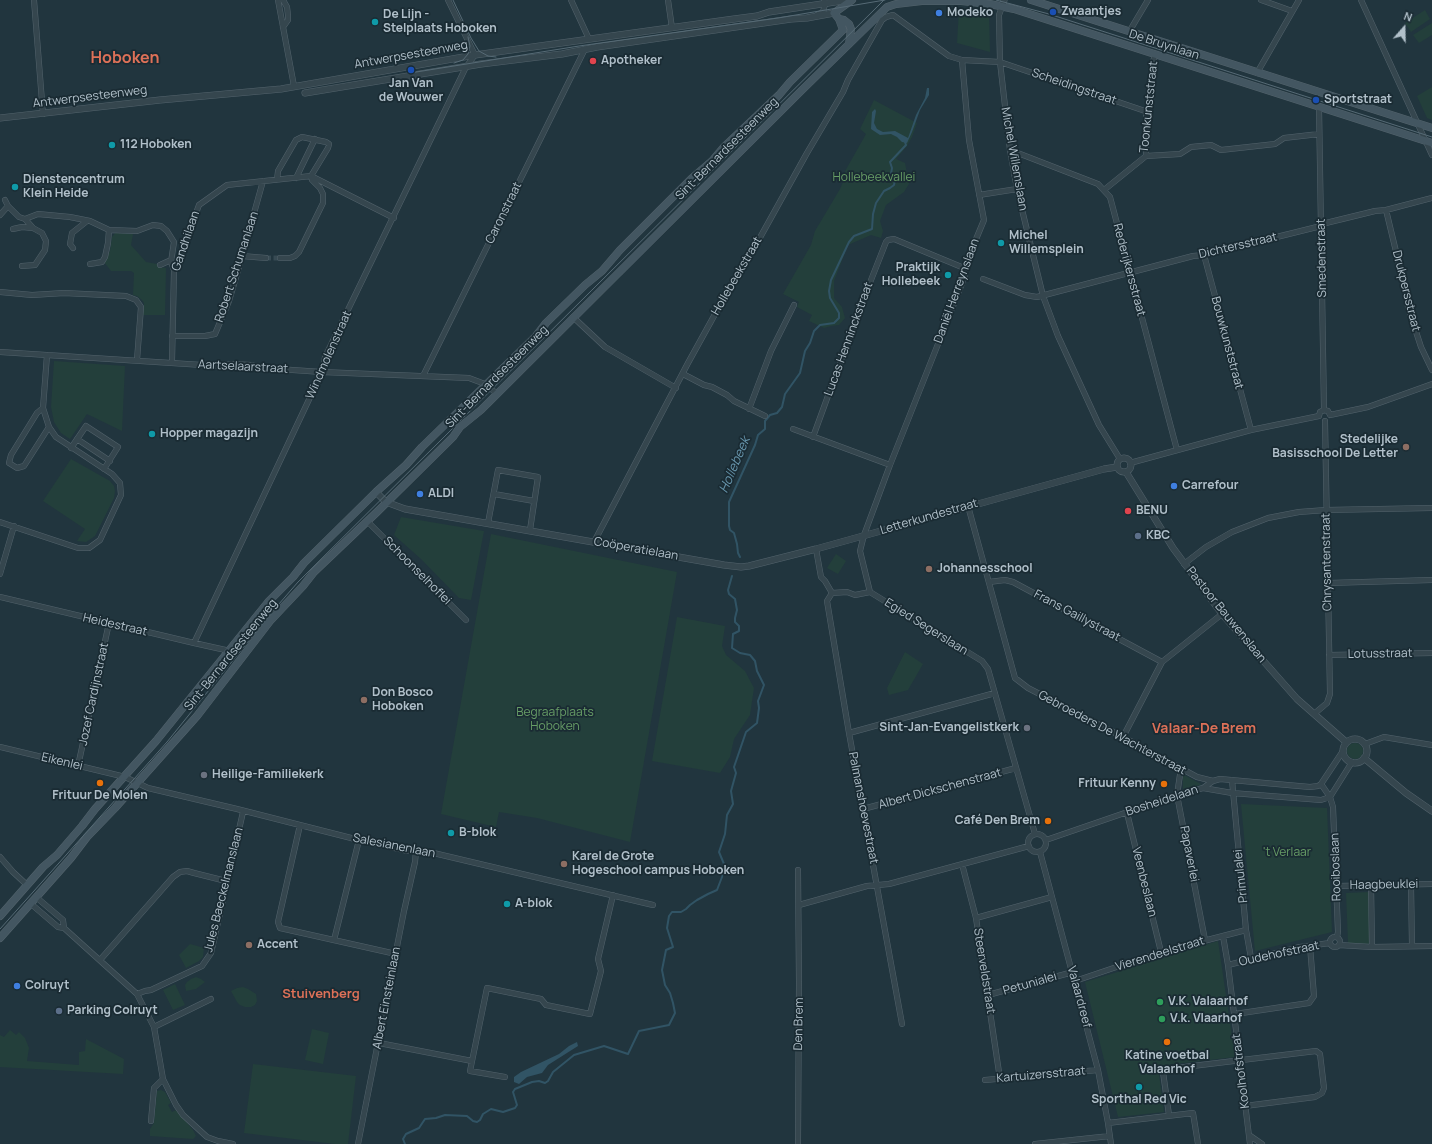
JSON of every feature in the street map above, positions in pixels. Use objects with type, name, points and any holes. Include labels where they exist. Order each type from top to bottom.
[{"type":"main road","name":"Antwerpsesteenweg","points":[[834,13],[852,0]]},
{"type":"main road","name":"De Bruynlaan","points":[[1031,0],[1432,128]]},
{"type":"main road","name":"De Bruynlaan","points":[[892,5],[922,1],[1003,3],[1155,54],[1429,142]]},
{"type":"main road","name":"Sint-Bernardsesteenweg","points":[[0,938],[71,858],[87,836],[197,716],[270,621],[314,572],[453,437],[460,427],[480,410],[880,13],[892,5]]},
{"type":"main road","points":[[834,13],[847,31],[850,40],[848,45]]},
{"type":"main road","points":[[847,31],[861,33]]},
{"type":"main road","name":"Sint-Bernardsesteenweg","points":[[0,916],[27,885],[62,849],[86,822],[95,809],[156,741],[274,595],[285,586],[304,564],[376,492],[406,465],[422,447],[536,336],[546,323],[602,271],[631,239],[779,95],[790,82],[847,31]]},
{"type":"street","points":[[34,0],[43,114]]},
{"type":"street","points":[[278,0],[294,86]]},
{"type":"street","points":[[283,0],[287,7],[288,20],[283,27]]},
{"type":"street","points":[[448,0],[475,55]]},
{"type":"street","points":[[571,0],[589,39]]},
{"type":"street","points":[[668,0],[672,28]]},
{"type":"street","name":"Antwerpsesteenweg","points":[[0,118],[160,100],[257,92],[475,55],[757,16],[769,12],[825,2],[848,0]]},
{"type":"street","points":[[1129,32],[1148,0]]},
{"type":"street","points":[[1261,0],[1292,11]]},
{"type":"street","points":[[1257,73],[1299,0]]},
{"type":"street","points":[[1361,0],[1419,124],[1429,142],[1432,155]]},
{"type":"street","points":[[825,2],[834,13]]},
{"type":"street","points":[[816,16],[823,12],[825,2]]},
{"type":"street","name":"Michel Willemslaan","points":[[1003,3],[999,16],[1000,62],[1010,150],[1017,189],[1043,296],[1060,341],[1099,425],[1120,459]]},
{"type":"street","name":"Antwerpsesteenweg","points":[[305,93],[466,67],[556,55],[585,49],[834,13]]},
{"type":"street","name":"Hollebeekstraat","points":[[594,542],[735,278],[742,270],[776,207],[843,92],[880,23],[888,16],[893,15],[949,56],[962,60]]},
{"type":"street","name":"Caronstraat","points":[[423,376],[585,49]]},
{"type":"street","name":"Toonkunststraat","points":[[1104,190],[1146,156],[1146,116],[1151,102],[1153,62],[1155,54]]},
{"type":"street","name":"Windmolenstraat","points":[[194,643],[322,372],[325,358],[466,67],[475,55]]},
{"type":"street","name":"Scheidingstraat","points":[[962,60],[1000,62],[1148,112]]},
{"type":"street","name":"Daniël Herreynslaan","points":[[870,592],[860,551],[864,535],[890,465],[965,276],[964,268],[984,220],[970,140],[962,60]]},
{"type":"street","name":"Smedenstraat","points":[[1319,107],[1324,410]]},
{"type":"street","points":[[1146,156],[1180,154],[1190,147],[1210,145],[1221,150],[1275,144],[1284,138],[1319,134]]},
{"type":"street","points":[[277,180],[278,171],[296,140],[302,137],[316,139],[329,144],[311,176]]},
{"type":"street","points":[[296,178],[316,139]]},
{"type":"street","points":[[1010,150],[1098,184],[1104,190]]},
{"type":"street","points":[[311,176],[394,218]]},
{"type":"street","points":[[280,258],[290,258],[299,252],[323,203],[323,194],[320,188],[312,180],[311,176]]},
{"type":"street","name":"Gandhilaan","points":[[172,362],[174,270],[199,205],[227,184],[311,176]]},
{"type":"street","name":"Robert Schumanlaan","points":[[172,336],[205,336],[215,334],[228,301],[263,181]]},
{"type":"street","points":[[980,195],[1017,189]]},
{"type":"street","name":"Rederijkersstraat","points":[[1104,190],[1110,197],[1177,450]]},
{"type":"street","name":"Dichtersstraat","points":[[1043,296],[1193,256],[1204,255],[1321,226],[1326,223],[1432,198]]},
{"type":"street","points":[[5,200],[8,206],[19,217],[26,219],[33,228],[42,233],[46,241],[45,250],[40,260],[35,265],[22,266]]},
{"type":"street","points":[[0,215],[8,206]]},
{"type":"street","name":"Drukpersstraat","points":[[1386,210],[1408,307],[1421,347],[1432,370]]},
{"type":"street","points":[[26,219],[38,214],[70,217],[87,221],[109,230],[137,231],[153,225],[160,226],[167,231],[174,242],[171,260],[174,270]]},
{"type":"street","points":[[73,248],[70,244],[72,233],[87,221]]},
{"type":"street","points":[[13,229],[22,227],[33,228]]},
{"type":"street","points":[[90,264],[102,262],[107,254],[109,230]]},
{"type":"street","name":"Lucas Henninckstraat","points":[[813,437],[860,308],[886,242],[894,239],[964,268]]},
{"type":"street","name":"Bouwkunststraat","points":[[1204,255],[1251,430]]},
{"type":"street","points":[[242,256],[266,258]]},
{"type":"street","points":[[160,265],[171,260]]},
{"type":"street","points":[[983,279],[1025,295],[1037,297],[1043,296]]},
{"type":"street","points":[[0,292],[32,295],[64,293],[126,296],[136,300],[141,307],[137,360]]},
{"type":"street","points":[[749,409],[771,351],[794,305]]},
{"type":"street","points":[[573,317],[605,347],[676,388]]},
{"type":"street","name":"Aartselaarstraat","points":[[0,352],[218,366],[233,364],[251,365],[263,368],[322,372],[473,379],[486,384]]},
{"type":"street","points":[[0,522],[78,548],[89,548],[100,540],[121,495],[120,483],[112,474],[56,437],[49,427],[43,408],[47,355]]},
{"type":"street","points":[[683,374],[704,385],[712,387],[727,395],[734,401],[765,416]]},
{"type":"street","points":[[486,384],[496,393]]},
{"type":"street","points":[[1319,416],[1321,420],[1325,421],[1330,415],[1368,407],[1432,384]]},
{"type":"street","points":[[43,408],[36,413],[11,455],[9,463],[17,468],[24,466],[49,427]]},
{"type":"street","points":[[1130,463],[1251,430],[1319,416],[1320,412],[1324,410],[1328,411],[1330,415]]},
{"type":"street","name":"Chrysantenstraat","points":[[1314,714],[1326,703],[1330,694],[1325,421]]},
{"type":"street","points":[[71,448],[86,426],[115,445],[118,447],[104,470]]},
{"type":"street","points":[[793,429],[890,465]]},
{"type":"street","points":[[77,439],[110,461]]},
{"type":"street","points":[[1120,459],[1126,459],[1130,463],[1130,468],[1126,472],[1120,471],[1117,467],[1117,462],[1120,459]]},
{"type":"street","name":"Letterkundestraat","points":[[741,567],[816,549],[968,506],[1104,469],[1117,467]]},
{"type":"street","points":[[488,523],[498,470],[538,477],[530,530]]},
{"type":"street","name":"Pastoor Bauwenslaan","points":[[1126,472],[1184,564],[1222,614],[1297,698],[1346,742]]},
{"type":"street","name":"Coöperatielaan","points":[[376,492],[386,502],[405,509],[741,567]]},
{"type":"street","points":[[494,494],[534,501]]},
{"type":"street","points":[[968,506],[989,582]]},
{"type":"street","points":[[1184,564],[1206,547],[1232,532],[1268,518],[1299,512],[1326,510],[1432,508]]},
{"type":"street","name":"Schoonselhoflei","points":[[367,521],[466,620]]},
{"type":"street","points":[[0,574],[14,526]]},
{"type":"street","points":[[816,549],[821,578],[825,581],[832,593],[847,592],[855,596],[870,592]]},
{"type":"street","name":"Frans Gaillystraat","points":[[989,582],[1006,580],[1012,582],[1162,662]]},
{"type":"street","points":[[1328,583],[1432,580]]},
{"type":"street","name":"Gebroeders De Wachterstraat","points":[[989,582],[1015,678],[1028,688],[1197,777],[1213,781],[1220,779],[1310,787],[1321,784]]},
{"type":"street","name":"Egied Segerslaan","points":[[870,592],[982,661],[988,669],[995,693]]},
{"type":"street","name":"Palmanshoevestraat","points":[[832,593],[827,601],[849,733],[902,1024]]},
{"type":"street","name":"Heidestraat","points":[[0,597],[230,651]]},
{"type":"street","points":[[1123,737],[1162,662],[1222,614]]},
{"type":"street","name":"Jozef Cardijnstraat","points":[[78,766],[109,623]]},
{"type":"street","name":"Lotusstraat","points":[[1329,655],[1432,653]]},
{"type":"street","points":[[849,733],[995,693],[1035,834]]},
{"type":"street","points":[[1365,744],[1384,738],[1432,745]]},
{"type":"street","points":[[1321,784],[1343,751],[1346,742],[1355,739],[1362,741],[1365,744],[1367,751],[1364,758],[1359,762],[1352,762],[1346,759],[1343,751]]},
{"type":"street","name":"Eikenlei","points":[[0,747],[125,777]]},
{"type":"street","points":[[1364,758],[1406,793],[1432,811]]},
{"type":"street","points":[[1330,798],[1352,762]]},
{"type":"street","name":"Albert Dickschenstraat","points":[[863,809],[1016,768]]},
{"type":"street","name":"Papaverlei","points":[[1181,768],[1178,795],[1205,940]]},
{"type":"street","points":[[125,777],[137,783]]},
{"type":"street","name":"Primulalei","points":[[1232,780],[1232,793],[1246,930],[1252,958]]},
{"type":"street","points":[[1203,788],[1213,781]]},
{"type":"street","name":"Salesianenlaan","points":[[137,783],[148,788],[359,840],[408,851],[425,851],[653,905]]},
{"type":"street","name":"Rooiboslaan","points":[[1321,784],[1330,798],[1333,807],[1337,886],[1337,936]]},
{"type":"street","name":"Bosheidelaan","points":[[1046,840],[1178,795],[1203,788],[1232,793],[1321,800],[1330,798]]},
{"type":"street","name":"Jules Baeckelmanslaan","points":[[138,994],[151,990],[202,966],[210,953],[243,812]]},
{"type":"street","name":"Veenbeslaan","points":[[1127,813],[1161,952]]},
{"type":"street","points":[[300,825],[278,924],[280,928],[396,954]]},
{"type":"street","points":[[1035,834],[1042,835],[1046,840],[1045,848],[1040,852],[1033,851],[1029,846],[1030,838],[1035,834]]},
{"type":"street","points":[[334,940],[359,840]]},
{"type":"street","points":[[799,905],[867,886],[889,884],[1029,846]]},
{"type":"street","name":"Albert Einsteinlaan","points":[[358,1144],[416,851]]},
{"type":"street","name":"Valaardreef","points":[[1040,852],[1098,1070],[1111,1144]]},
{"type":"street","points":[[0,856],[13,872],[27,885]]},
{"type":"street","name":"Steerveldstraat","points":[[962,864],[976,918],[1000,1079]]},
{"type":"street","name":"Den Brem","points":[[798,870],[798,1144]]},
{"type":"street","points":[[100,960],[173,877],[180,872],[187,871],[226,880]]},
{"type":"street","name":"Haagbeuklei","points":[[1337,886],[1432,884]]},
{"type":"street","points":[[1371,885],[1372,947]]},
{"type":"street","points":[[1411,885],[1412,946]]},
{"type":"street","points":[[505,1077],[470,1071],[487,988],[541,999],[546,1005],[590,1014],[600,971],[598,959],[613,895]]},
{"type":"street","points":[[36,897],[62,920],[64,928]]},
{"type":"street","points":[[976,918],[1052,897]]},
{"type":"street","points":[[30,903],[58,927],[64,928],[138,994],[154,1027],[163,1079],[169,1094],[183,1115],[207,1137],[233,1144]]},
{"type":"street","points":[[43,914],[48,908]]},
{"type":"street","name":"Vierendeelstraat","points":[[1075,981],[1161,952],[1246,930]]},
{"type":"street","name":"Koolhofstraat","points":[[1223,936],[1235,1014],[1239,1060],[1250,1144]]},
{"type":"street","points":[[1337,936],[1340,940],[1340,945]]},
{"type":"street","name":"Oudehofstraat","points":[[1330,943],[1332,938],[1337,936]]},
{"type":"street","name":"Oudehofstraat","points":[[1330,943],[1334,947],[1340,945],[1372,947],[1432,946]]},
{"type":"street","name":"Oudehofstraat","points":[[1228,965],[1252,958],[1330,943]]},
{"type":"street","points":[[1235,1014],[1309,1003],[1314,996],[1310,946]]},
{"type":"street","name":"Petunialei","points":[[988,995],[1073,972]]},
{"type":"street","points":[[154,1027],[211,999]]},
{"type":"street","points":[[379,1043],[472,1062]]},
{"type":"street","points":[[1169,1116],[1163,1072],[1168,1069],[1316,1051],[1320,1054],[1322,1058],[1324,1088],[1322,1093],[1315,1097],[1245,1106]]},
{"type":"street","name":"Kartuizersstraat","points":[[985,1080],[1098,1070]]},
{"type":"street","points":[[151,1121],[154,1088],[163,1079]]},
{"type":"street","points":[[1108,1123],[1194,1113],[1198,1144]]},
{"type":"street","points":[[1249,1135],[1262,1144]]},
{"type":"street","points":[[1035,1144],[1110,1136]]},
{"type":"green space","points":[[959,9],[989,13],[990,52],[957,43]]},
{"type":"green space","points":[[1425,10],[1430,19],[1411,32],[1405,23]]},
{"type":"green space","points":[[1432,23],[1432,35],[1419,43],[1413,35]]},
{"type":"green space","points":[[1432,87],[1432,120],[1427,118],[1417,96]]},
{"type":"green space","name":"Hollebeekvallei","points":[[874,100],[917,123],[907,146],[896,159],[905,163],[909,184],[904,192],[886,205],[880,221],[883,231],[881,238],[871,235],[848,245],[834,281],[834,298],[842,307],[845,318],[839,325],[824,328],[809,321],[812,315],[797,307],[799,302],[783,294],[811,245],[815,231],[840,189],[843,182],[844,173],[866,134],[860,129]]},
{"type":"green space","points":[[115,233],[133,234],[131,245],[146,262],[157,264],[159,267],[166,268],[165,315],[143,315],[144,303],[137,296],[133,295],[134,273],[131,271],[111,271],[104,262],[110,251],[112,237]]},
{"type":"green space","points":[[54,361],[125,366],[122,431],[87,414],[70,439],[61,433],[54,422],[51,407]]},
{"type":"green space","points":[[71,459],[110,481],[114,486],[115,491],[114,498],[95,536],[86,542],[77,541],[85,529],[43,501]]},
{"type":"green space","points":[[401,517],[484,531],[471,600],[459,598],[421,559],[394,535]]},
{"type":"green space","name":"Begraafplaats Hoboken","points":[[491,534],[677,572],[630,842],[537,818],[499,812],[496,827],[441,814]]},
{"type":"green space","points":[[836,554],[846,561],[838,574],[827,568]]},
{"type":"green space","points":[[677,617],[725,626],[722,646],[726,655],[745,671],[754,688],[750,715],[734,739],[730,757],[720,773],[652,761]]},
{"type":"green space","points":[[905,652],[923,664],[908,690],[889,695],[887,688]]},
{"type":"green space","points":[[1352,743],[1358,743],[1363,748],[1361,757],[1358,759],[1352,759],[1347,754],[1347,748]]},
{"type":"green space","points":[[1184,775],[1201,784],[1183,789]]},
{"type":"green space","name":"'t Verlaar","points":[[1241,804],[1327,808],[1332,932],[1255,951]]},
{"type":"green space","points":[[1369,892],[1370,944],[1348,943],[1346,893]]},
{"type":"green space","name":"V.k. Vlaarhof","points":[[1218,941],[1235,1057],[1158,1066],[1164,1112],[1118,1117],[1085,982]]},
{"type":"green space","points":[[190,944],[204,948],[203,957],[186,968],[179,955]]},
{"type":"green space","points":[[196,977],[205,982],[196,989],[186,991],[185,985],[187,982]]},
{"type":"green space","points":[[175,984],[185,1005],[173,1010],[163,990]]},
{"type":"green space","points":[[243,987],[256,994],[257,1001],[255,1005],[245,1007],[237,1002],[231,991]]},
{"type":"green space","points":[[312,1029],[329,1033],[323,1064],[305,1060]]},
{"type":"green space","points":[[10,1030],[16,1035],[19,1032],[25,1038],[29,1048],[27,1061],[79,1065],[79,1052],[85,1051],[86,1039],[124,1059],[123,1074],[0,1067],[0,1035],[4,1037]]},
{"type":"green space","points":[[253,1064],[356,1076],[348,1144],[335,1144],[244,1133]]},
{"type":"green space","points":[[161,1090],[165,1092],[171,1103],[168,1105],[172,1112],[176,1110],[193,1130],[196,1136],[193,1139],[150,1136],[150,1129],[154,1123],[157,1091]]},
{"type":"water","points":[[927,88],[929,88],[929,95],[920,110],[907,143],[902,142],[891,134],[880,135],[871,129],[872,112],[875,109],[874,123],[877,129],[883,132],[895,131],[908,138],[916,115],[925,98]]},
{"type":"water","points":[[577,1042],[578,1046],[548,1065],[542,1073],[527,1077],[519,1084],[514,1082],[514,1077],[521,1072],[559,1054]]},
{"type":"waterway","name":"Hollebeek","points":[[740,557],[734,533],[730,530],[729,526],[729,502],[755,445],[758,435],[765,429],[765,421],[770,415],[777,413],[782,407],[785,394],[800,373],[805,351],[810,343],[814,331],[820,325],[834,323],[839,318],[839,313],[830,298],[829,291],[831,280],[849,242],[854,236],[872,229],[873,214],[876,203],[884,191],[894,185],[895,180],[891,174],[892,168],[890,162],[906,145],[905,142]]},
{"type":"waterway","name":"Hollebeek","points":[[405,1144],[403,1139],[406,1134],[419,1128],[425,1119],[445,1115],[467,1116],[473,1121],[477,1122],[483,1114],[491,1109],[503,1112],[515,1108],[517,1105],[513,1092],[515,1089],[532,1082],[539,1081],[545,1083],[548,1081],[553,1072],[574,1055],[604,1046],[628,1054],[639,1031],[669,1025],[675,1013],[670,993],[665,985],[662,970],[666,950],[673,947],[667,928],[669,916],[672,912],[681,912],[697,900],[717,890],[722,877],[724,864],[719,852],[725,834],[727,815],[733,804],[731,791],[736,773],[734,767],[746,732],[757,723],[759,708],[758,701],[764,685],[757,671],[755,661],[750,655],[740,653],[732,648],[733,634],[739,631],[739,626],[735,622],[737,610],[735,599],[729,594],[728,590],[732,576]]},
{"type":"tunnel","points":[[266,258],[280,258]]},
{"type":"tram line","points":[[453,0],[471,38],[479,51],[488,56],[496,57]]},
{"type":"tram line","points":[[0,929],[167,742],[298,582],[884,0]]},
{"type":"tram line","points":[[410,73],[579,46],[778,18],[885,0]]},
{"type":"tram line","points":[[996,0],[1049,14],[1432,137]]},
{"type":"tram line","points":[[454,63],[463,60],[468,54],[470,46],[468,37]]},
{"type":"place","name":"Zwaantjes","points":[[1053,12]]},
{"type":"place","name":"Modeko","points":[[939,13]]},
{"type":"place","name":"De Lijn - Stelplaats Hoboken","points":[[375,22]]},
{"type":"place","name":"Apotheker","points":[[593,61]]},
{"type":"place","name":"Jan Van de Wouwer","points":[[411,70]]},
{"type":"place","name":"Sportstraat","points":[[1316,100]]},
{"type":"place","name":"112 Hoboken","points":[[112,145]]},
{"type":"place","name":"Dienstencentrum Klein Heide","points":[[15,187]]},
{"type":"place","name":"Michel Willemsplein","points":[[1001,243]]},
{"type":"place","name":"Praktijk Hollebeek","points":[[948,275]]},
{"type":"place","name":"Hopper magazijn","points":[[152,434]]},
{"type":"place","name":"Stedelijke Basisschool De Letter","points":[[1406,447]]},
{"type":"place","name":"Carrefour","points":[[1174,486]]},
{"type":"place","name":"ALDI","points":[[420,494]]},
{"type":"place","name":"BENU","points":[[1128,511]]},
{"type":"place","name":"KBC","points":[[1138,536]]},
{"type":"place","name":"Johannesschool","points":[[929,569]]},
{"type":"place","name":"Don Bosco Hoboken","points":[[364,700]]},
{"type":"place","name":"Sint-Jan-Evangelistkerk","points":[[1027,728]]},
{"type":"place","name":"Heilige-Familiekerk","points":[[204,775]]},
{"type":"place","name":"Frituur De Molen","points":[[100,783]]},
{"type":"place","name":"Frituur Kenny","points":[[1164,784]]},
{"type":"place","name":"Café Den Brem","points":[[1048,821]]},
{"type":"place","name":"B-blok","points":[[451,833]]},
{"type":"place","name":"Karel de Grote Hogeschool campus Hoboken","points":[[564,864]]},
{"type":"place","name":"A-blok","points":[[507,904]]},
{"type":"place","name":"Accent","points":[[249,945]]},
{"type":"place","name":"Colruyt","points":[[17,986]]},
{"type":"place","name":"V.K. Valaarhof","points":[[1160,1002]]},
{"type":"place","name":"Parking Colruyt","points":[[59,1011]]},
{"type":"place","name":"V.k. Vlaarhof","points":[[1162,1019]]},
{"type":"place","name":"Katine voetbal Valaarhof","points":[[1167,1042]]},
{"type":"place","name":"Sporthal Red Vic","points":[[1139,1087]]},
{"type":"district","name":"Hoboken","points":[[125,59]]},
{"type":"district","name":"Valaar-De Brem","points":[[1204,729]]},
{"type":"district","name":"Stuivenberg","points":[[321,994]]}]
